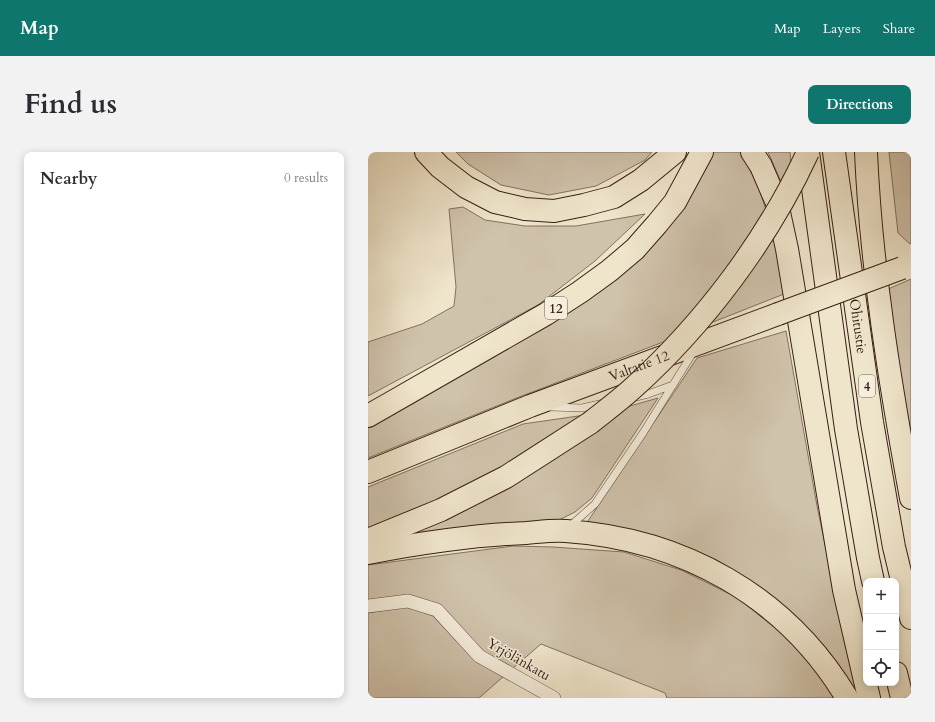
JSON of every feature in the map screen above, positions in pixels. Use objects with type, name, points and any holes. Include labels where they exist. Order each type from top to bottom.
[{"type":"highway","points":[[426,152],[440,167],[466,187],[495,202],[525,209],[554,211],[584,206],[614,197],[641,180],[675,152]]},
{"type":"highway","name":"12","points":[[368,416],[546,314],[580,292],[609,270],[635,249],[666,213],[674,202],[702,152]]},
{"type":"highway","points":[[752,152],[777,203],[787,249],[844,590],[869,698]]},
{"type":"highway","points":[[368,540],[441,510],[506,477],[590,423],[633,388],[672,350],[729,282],[784,200],[808,152]]},
{"type":"highway","name":"Ohitustie","points":[[808,152],[846,429],[872,578]]},
{"type":"highway","name":"Ohitustie","points":[[834,152],[872,422],[894,547],[911,618]]},
{"type":"highway","points":[[866,152],[869,218],[885,348],[911,498]]},
{"type":"highway","name":"Valtatie 12","points":[[368,472],[530,406],[906,266]]},
{"type":"highway","points":[[368,553],[500,534],[564,531],[612,536],[653,548],[692,561],[730,580],[764,603],[796,632],[823,661],[847,698]]},
{"type":"highway","points":[[899,686],[902,698]]},
{"type":"street","name":"Yrjölänkatu","points":[[368,606],[408,601],[437,610],[479,656],[554,698]]},
{"type":"lane","points":[[564,531],[595,504],[699,343]]},
{"type":"lane","points":[[530,406],[582,408],[648,394],[673,384]]},
{"type":"shaded area","points":[[456,152],[652,152],[645,160],[596,186],[549,195],[501,185],[468,164]]},
{"type":"shaded area","points":[[710,152],[741,152],[758,186],[767,213],[737,257],[671,339],[514,399],[368,458],[368,426],[603,285]]},
{"type":"shaded area","points":[[768,152],[790,152],[791,165],[781,182]]},
{"type":"shaded area","points":[[889,152],[911,152],[910,244],[898,233]]},
{"type":"shaded area","points":[[463,207],[485,220],[525,226],[576,226],[645,214],[595,261],[538,305],[368,396],[368,342],[422,324],[454,306],[456,287],[449,209]]},
{"type":"shaded area","points":[[774,233],[784,294],[703,326]]},
{"type":"shaded area","points":[[911,279],[911,455],[886,290]]},
{"type":"shaded area","points":[[786,331],[817,506],[843,630],[863,698],[857,698],[787,612],[586,524],[697,358]]},
{"type":"shaded area","points":[[658,398],[592,498],[575,512],[553,523],[380,543],[623,408]]},
{"type":"shaded area","points":[[585,415],[527,455],[420,513],[368,532],[368,487],[523,424]]},
{"type":"shaded area","points":[[513,546],[624,552],[681,570],[736,597],[793,642],[838,698],[667,698],[665,693],[541,644],[512,669],[480,652],[440,606],[368,600],[368,565]]},
{"type":"shaded area","points":[[408,606],[433,616],[476,662],[504,676],[479,698],[368,698],[368,613]]}]
